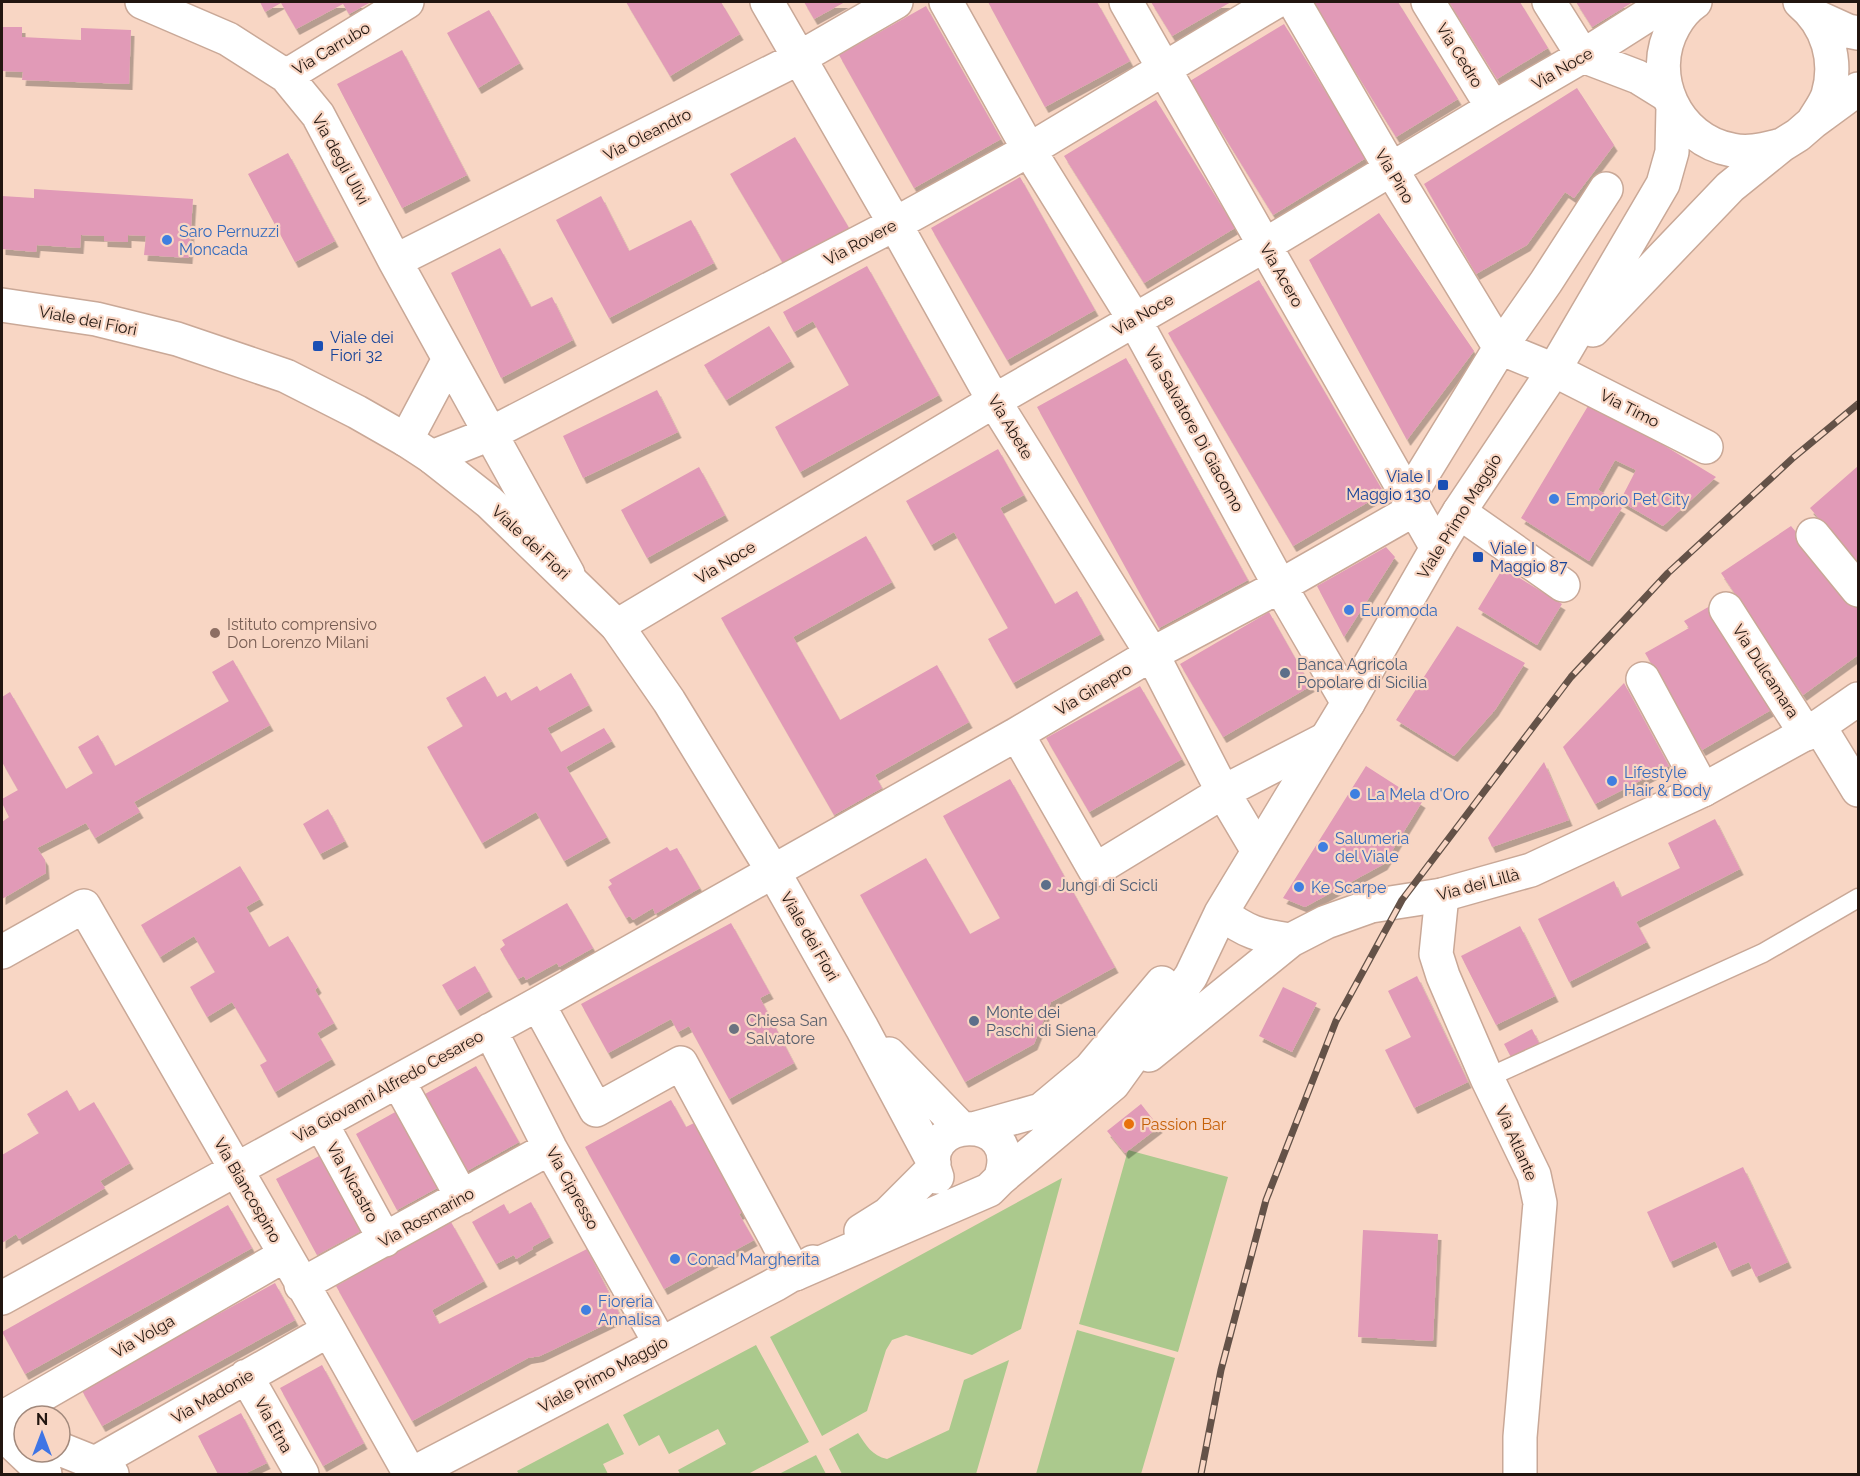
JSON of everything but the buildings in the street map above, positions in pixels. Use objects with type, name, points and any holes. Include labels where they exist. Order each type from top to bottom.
[{"type":"street","name":"Via degli Ulivi","points":[[142,2],[228,39],[286,75],[318,115],[395,261],[572,580]]},
{"type":"street","name":"Via Carrubo","points":[[286,75],[407,2]]},
{"type":"street","name":"Via Abete","points":[[766,2],[895,224],[994,401],[1152,654],[1223,792],[1258,851]]},
{"type":"street","name":"Via Oleandro","points":[[395,261],[799,58],[896,2]]},
{"type":"street","name":"Via Salvatore Di Giacomo","points":[[946,2],[1029,150],[1134,319],[1280,586],[1348,703]]},
{"type":"street","name":"Via Acero","points":[[1126,2],[1437,548]]},
{"type":"street","name":"Via Rovere","points":[[419,448],[490,434],[895,224],[1029,150],[1275,2]]},
{"type":"street","name":"Via Pino","points":[[1294,2],[1391,169],[1500,348]]},
{"type":"street","name":"Via Cedro","points":[[1428,2],[1493,108]]},
{"type":"street","points":[[1549,2],[1583,56],[1638,77],[1670,101],[1688,127],[1708,142],[1732,150],[1757,152],[1782,145]]},
{"type":"street","name":"Via Noce","points":[[617,626],[994,401],[1265,245],[1493,108],[1583,56],[1687,2]]},
{"type":"street","points":[[1554,370],[1663,184],[1672,152],[1670,101],[1663,75],[1664,55],[1669,36],[1687,2]]},
{"type":"street","points":[[1810,8],[1848,31],[1858,33]]},
{"type":"street","points":[[1810,8],[1828,41],[1833,69],[1827,97],[1813,122]]},
{"type":"street","points":[[1554,370],[1730,187],[1858,88]]},
{"type":"street","points":[[1411,503],[1500,348],[1606,189]]},
{"type":"street","name":"Viale dei Fiori","points":[[2,305],[96,319],[177,339],[286,376],[357,412],[419,448],[489,502],[617,626],[669,700],[773,871],[862,1028]]},
{"type":"street","name":"Via Timo","points":[[1500,348],[1554,370],[1706,447]]},
{"type":"street","points":[[419,448],[449,359]]},
{"type":"street","name":"Viale Primo Maggio","points":[[1221,913],[1348,703],[1459,512],[1554,370]]},
{"type":"street","name":"Via Ginepro","points":[[773,871],[1017,734],[1152,654],[1280,586],[1411,503]]},
{"type":"street","points":[[1459,512],[1563,585]]},
{"type":"street","points":[[1813,535],[1858,590]]},
{"type":"street","name":"Via Dulcamara","points":[[1726,609],[1812,730],[1858,790]]},
{"type":"street","points":[[1643,679],[1703,790]]},
{"type":"street","name":"Via dei Lillà","points":[[1113,1084],[1291,940],[1326,922],[1371,906],[1442,895],[1531,870],[1703,790],[1812,730],[1858,699]]},
{"type":"street","points":[[1017,734],[1095,870],[1223,792],[1326,739]]},
{"type":"street","name":"Via Giovanni Alfredo Cesareo","points":[[2,1298],[538,1004],[773,871]]},
{"type":"street","name":"Via Atlante","points":[[1442,895],[1436,954],[1443,976],[1488,1078],[1534,1175],[1540,1203],[1520,1437],[1520,1474]]},
{"type":"street","name":"Via Biancospino","points":[[2,952],[84,906],[411,1474]]},
{"type":"street","points":[[1221,913],[1239,927],[1261,936],[1291,940]]},
{"type":"street","points":[[795,1274],[988,1188],[1113,1084],[1191,976],[1221,913]]},
{"type":"street","points":[[795,1274],[888,1214],[934,1165],[934,1155],[947,1135],[1041,1110],[1090,1069],[1221,913]]},
{"type":"street","points":[[538,1004],[596,1110],[681,1064],[795,1274]]},
{"type":"street","points":[[862,1028],[969,1128],[991,1135],[1001,1148],[1004,1163],[988,1188],[961,1196],[949,1191],[939,1180],[934,1165],[862,1028]]},
{"type":"street","name":"Via Cipresso","points":[[490,1030],[550,1148],[660,1343]]},
{"type":"street","points":[[398,1081],[462,1197]]},
{"type":"street","name":"Via Nicastro","points":[[321,1123],[385,1240]]},
{"type":"street","name":"Via Rosmarino","points":[[301,1285],[550,1148]]},
{"type":"street","name":"Via Volga","points":[[2,1418],[285,1255]]},
{"type":"street","name":"Viale Primo Maggio","points":[[411,1474],[795,1274]]},
{"type":"street","name":"Via Madonie","points":[[104,1469],[246,1376],[329,1330]]},
{"type":"street","name":"Via Etna","points":[[246,1376],[302,1474]]},
{"type":"street","points":[[2,1433],[45,1474]]},
{"type":"street","points":[[2,1439],[24,1474]]},
{"type":"street","points":[[72,1454],[104,1469]]},
{"type":"lane","points":[[1488,1078],[1763,953],[1858,898]]},
{"type":"green space","points":[[1128,1150],[1228,1177],[1178,1352],[1079,1324]]},
{"type":"green space","points":[[1062,1178],[1021,1329],[972,1355],[906,1335],[892,1340],[886,1350],[867,1411],[822,1436],[770,1337]]},
{"type":"green space","points":[[1077,1330],[1175,1358],[1141,1474],[1036,1474]]},
{"type":"green space","points":[[756,1345],[809,1442],[748,1474],[680,1474],[678,1470],[726,1444],[718,1429],[669,1454],[659,1435],[639,1446],[623,1415]]},
{"type":"green space","points":[[1009,1360],[976,1474],[842,1474],[829,1449],[858,1433],[873,1453],[887,1459],[949,1430],[964,1380]]},
{"type":"green space","points":[[608,1423],[624,1454],[603,1464],[608,1474],[519,1474],[517,1471]]},
{"type":"green space","points":[[816,1455],[826,1474],[779,1474]]},
{"type":"railway","points":[[1201,1474],[1221,1370],[1266,1200],[1336,1021],[1402,900],[1571,677],[1668,573],[1794,457],[1858,404]]},
{"type":"place","name":"Saro Pernuzzi Moncada","points":[[167,240]]},
{"type":"place","name":"Viale dei Fiori 32","points":[[318,346]]},
{"type":"place","name":"Viale I Maggio 130","points":[[1443,485]]},
{"type":"place","name":"Emporio Pet City","points":[[1554,499]]},
{"type":"place","name":"Viale I Maggio 87","points":[[1478,557]]},
{"type":"place","name":"Euromoda","points":[[1349,610]]},
{"type":"place","name":"Istituto comprensivo Don Lorenzo Milani","points":[[215,633]]},
{"type":"place","name":"Banca Agricola Popolare di Sicilia","points":[[1285,673]]},
{"type":"place","name":"Lifestyle Hair & Body","points":[[1612,781]]},
{"type":"place","name":"La Mela d'Oro","points":[[1355,794]]},
{"type":"place","name":"Salumeria del Viale","points":[[1323,847]]},
{"type":"place","name":"Jungi di Scicli","points":[[1046,885]]},
{"type":"place","name":"Ke Scarpe","points":[[1299,887]]},
{"type":"place","name":"Monte dei Paschi di Siena","points":[[974,1021]]},
{"type":"place","name":"Chiesa San Salvatore","points":[[734,1029]]},
{"type":"place","name":"Passion Bar","points":[[1129,1124]]},
{"type":"place","name":"Conad Margherita","points":[[675,1259]]},
{"type":"place","name":"Fioreria Annalisa","points":[[586,1310]]}]
